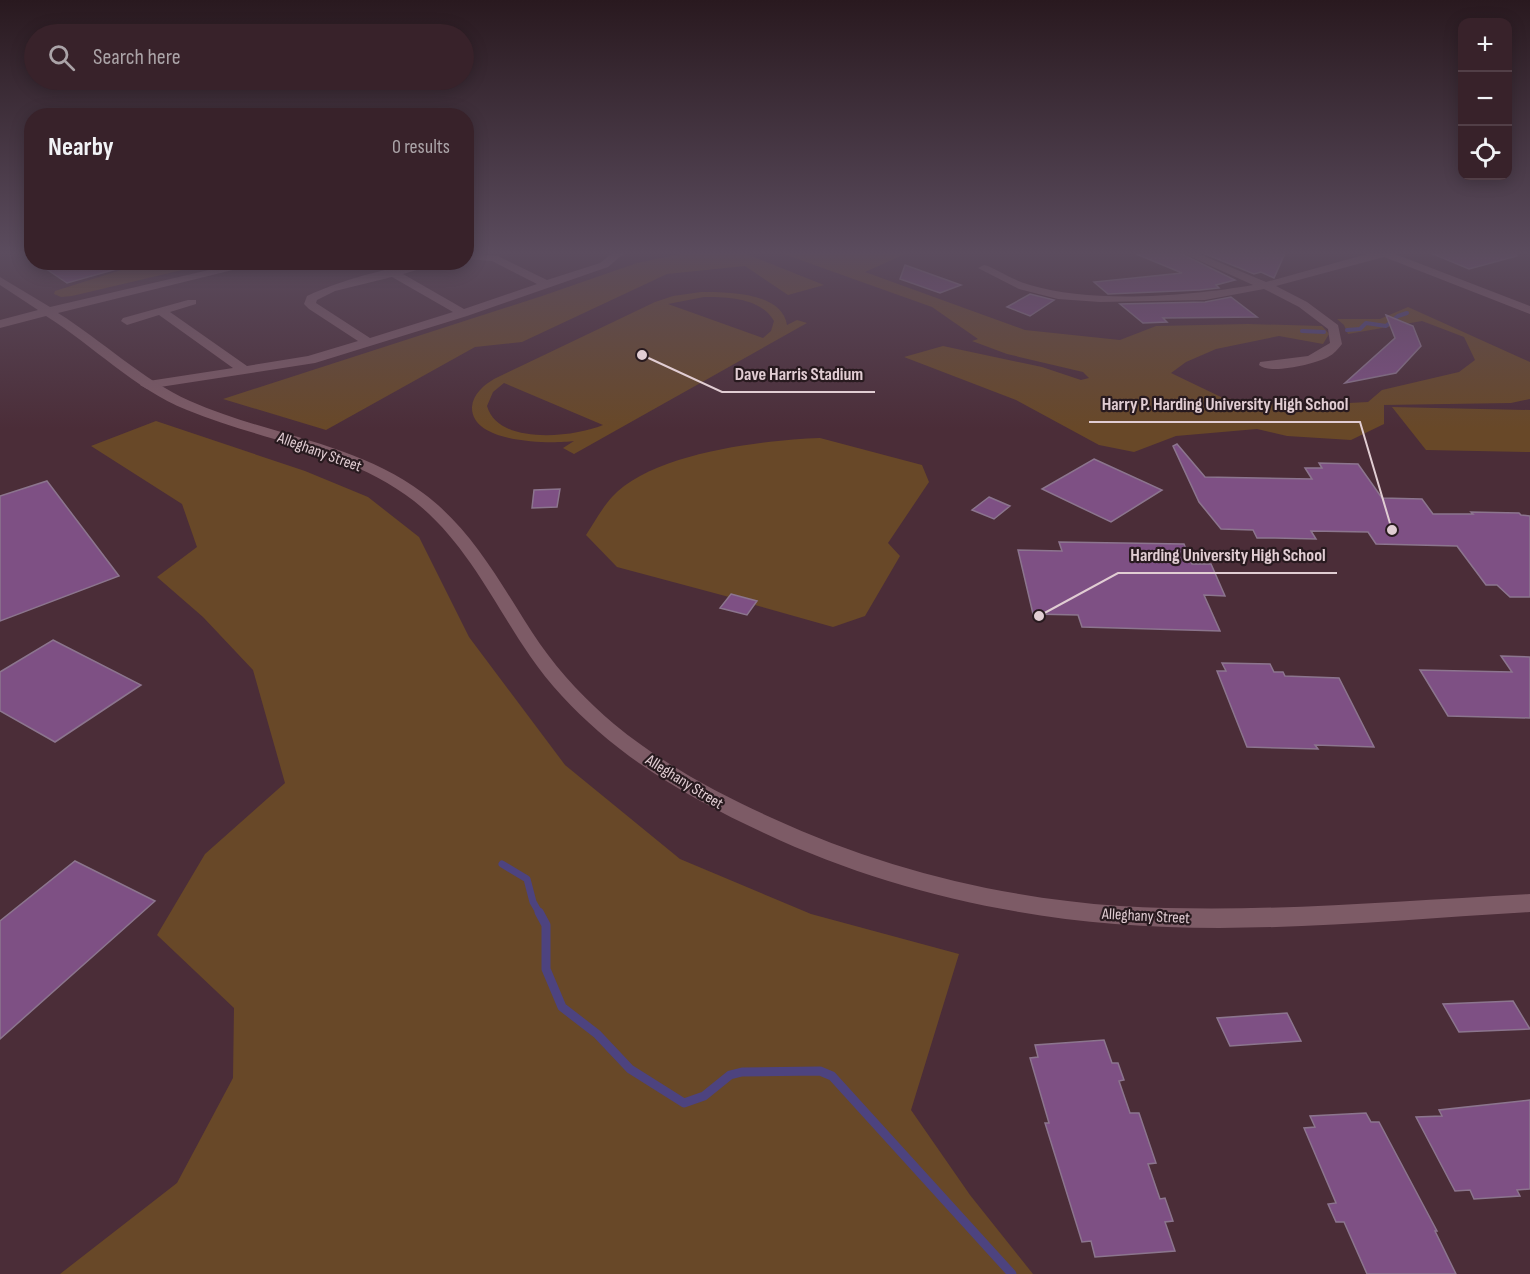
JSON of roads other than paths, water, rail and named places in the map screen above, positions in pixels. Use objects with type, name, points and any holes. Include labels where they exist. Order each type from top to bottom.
[{"type":"street","points":[[0,324],[53,310]]},
{"type":"street","points":[[318,310],[370,343]]},
{"type":"street","points":[[458,310],[463,313]]},
{"type":"street","points":[[147,385],[300,362],[370,343],[470,310]]},
{"type":"street","points":[[1265,365],[1298,362],[1318,357],[1332,349],[1336,344],[1334,328],[1315,310]]},
{"type":"street","points":[[128,321],[161,311],[243,369]]},
{"type":"street","name":"Alleghany Street","points":[[46,312],[69,325],[133,377],[175,399],[364,467],[411,492],[454,528],[474,552],[538,654],[561,684],[603,724],[646,759],[720,804],[835,854],[949,888],[1012,901],[1092,913],[1179,918],[1263,917],[1530,903]]},
{"type":"street","points":[[175,399],[214,375]]},
{"type":"waterway","points":[[1347,330],[1360,329],[1366,323],[1386,326],[1398,316],[1407,313]]},
{"type":"waterway","points":[[1302,331],[1324,332]]},
{"type":"waterway","points":[[502,864],[527,879],[533,902],[540,914]]},
{"type":"waterway","points":[[539,912],[546,925],[546,969],[562,1007],[597,1034],[630,1069],[684,1103],[704,1096],[730,1075],[742,1072],[820,1071],[832,1076],[1012,1274]]},
{"type":"place","name":"Dave Harris Stadium","points":[[642,355]]},
{"type":"place","name":"Harry P. Harding University High School","points":[[1392,530]]},
{"type":"place","name":"Harding University High School","points":[[1039,616]]}]
